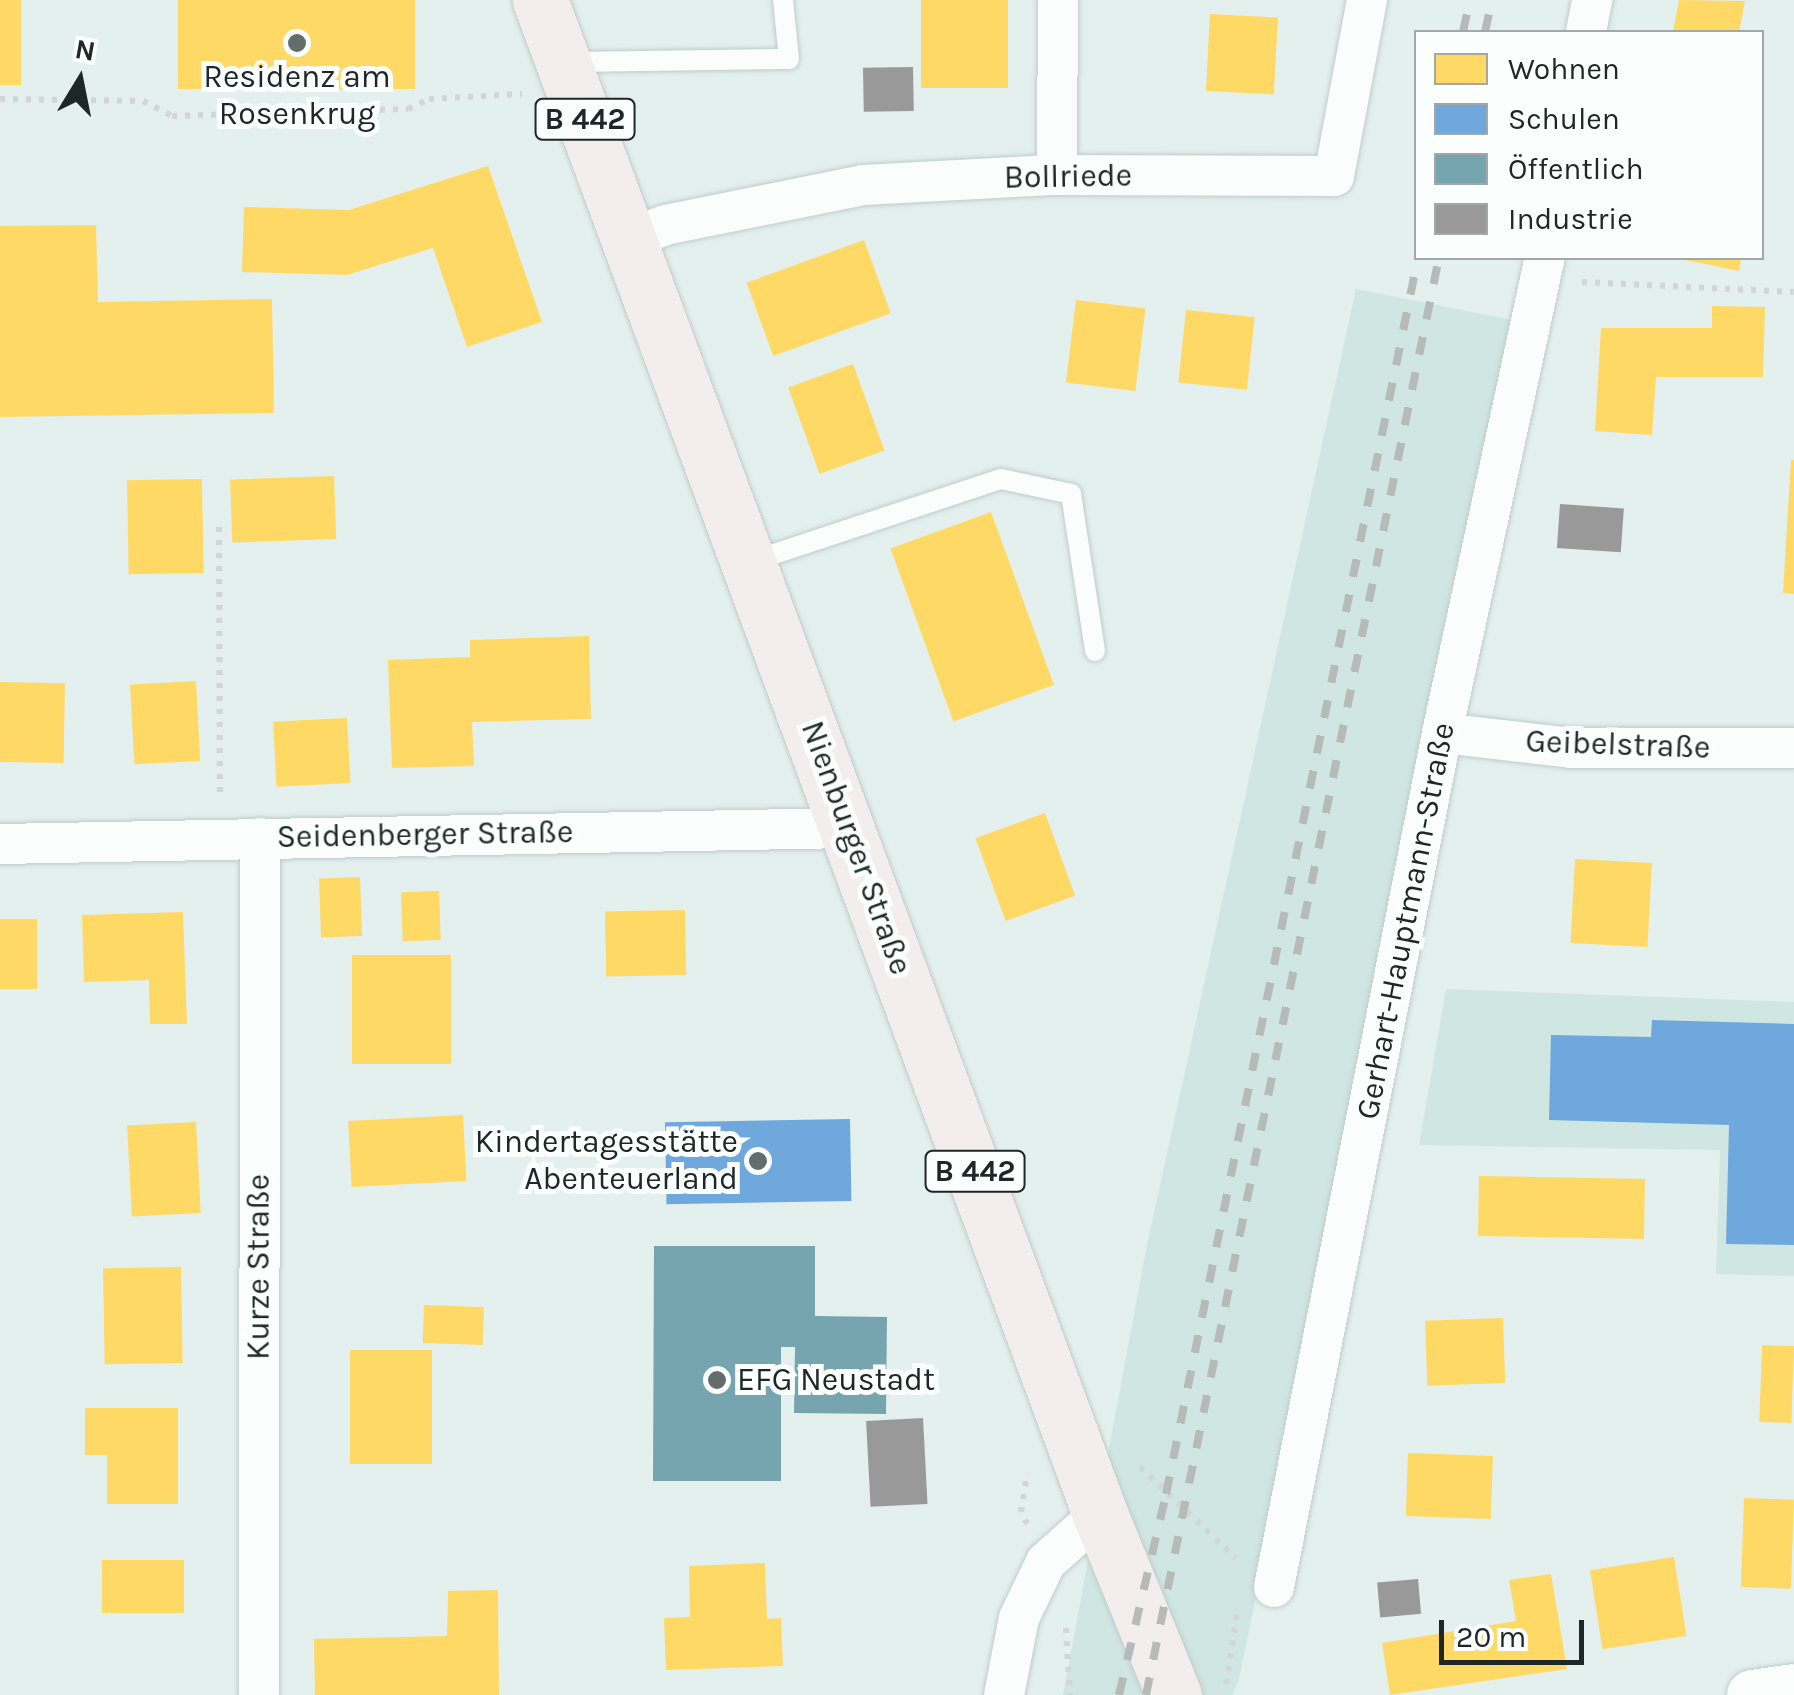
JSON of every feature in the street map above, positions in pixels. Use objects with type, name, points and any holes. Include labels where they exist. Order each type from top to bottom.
[{"type":"main road","name":"Nienburger Straße","points":[[540,0],[850,828],[1100,1514],[1174,1695]]},
{"type":"street","points":[[1057,175],[1058,0]]},
{"type":"street","name":"Bollriede","points":[[630,238],[665,224],[862,185],[1057,175],[1334,176],[1367,0]]},
{"type":"street","points":[[1586,30],[1592,0]]},
{"type":"street","name":"Gerhart-Hauptmann-Straße","points":[[1274,1587],[1442,733],[1543,269]]},
{"type":"street","name":"Geibelstraße","points":[[1442,733],[1571,748],[1794,748]]},
{"type":"street","name":"Seidenberger Straße","points":[[0,844],[850,828]]},
{"type":"street","name":"Kurze Straße","points":[[240,839],[258,1695]]},
{"type":"street","points":[[1004,1695],[1019,1618],[1046,1562],[1100,1514]]},
{"type":"street","points":[[1752,1695],[1794,1689]]},
{"type":"lane","points":[[568,76],[789,58],[783,0]]},
{"type":"lane","points":[[748,562],[1001,479],[1071,494],[1095,651]]},
{"type":"path","points":[[0,99],[143,101],[172,116],[408,109],[429,99],[568,76]]},
{"type":"path","points":[[1543,269],[1794,292]]},
{"type":"path","points":[[220,527],[240,839]]},
{"type":"shaded area","points":[[1356,289],[1517,321],[1239,1679],[1232,1695],[1063,1695],[1147,1245]]},
{"type":"shaded area","points":[[1446,989],[1794,1002],[1794,1276],[1716,1274],[1720,1150],[1419,1145]]},
{"type":"building: Wohnen","points":[[0,0],[21,0],[21,85],[0,85]]},
{"type":"building: Wohnen","name":"Residenz am Rosenkrug","points":[[178,0],[415,0],[415,89],[178,89]]},
{"type":"building: Wohnen","points":[[921,0],[1008,0],[1008,88],[921,88]]},
{"type":"building: Wohnen","points":[[1679,0],[1745,1],[1739,30],[1673,30]]},
{"type":"building: Wohnen","points":[[1210,14],[1278,18],[1274,94],[1206,91]]},
{"type":"building: Wohnen","points":[[488,166],[542,322],[467,347],[433,248],[347,275],[242,272],[244,207],[349,210]]},
{"type":"building: Wohnen","points":[[96,225],[98,302],[272,299],[274,413],[0,417],[0,226]]},
{"type":"building: Wohnen","points":[[864,240],[891,313],[773,356],[747,283]]},
{"type":"building: Wohnen","points":[[1686,260],[1741,260],[1739,271]]},
{"type":"building: Wohnen","points":[[1076,300],[1145,309],[1135,391],[1066,382]]},
{"type":"building: Wohnen","points":[[1712,306],[1765,307],[1763,377],[1656,377],[1652,435],[1595,431],[1601,328],[1712,328]]},
{"type":"building: Wohnen","points":[[1186,310],[1255,317],[1247,390],[1178,383]]},
{"type":"building: Wohnen","points":[[853,364],[884,450],[820,474],[788,388]]},
{"type":"building: Wohnen","points":[[1794,460],[1794,594],[1783,593]]},
{"type":"building: Wohnen","points":[[334,476],[336,539],[232,543],[230,480]]},
{"type":"building: Wohnen","points":[[202,479],[204,573],[129,574],[127,480]]},
{"type":"building: Wohnen","points":[[991,512],[1054,685],[953,721],[890,549]]},
{"type":"building: Wohnen","points":[[589,636],[591,719],[472,722],[474,766],[392,768],[388,660],[470,657],[470,640]]},
{"type":"building: Wohnen","points":[[196,681],[200,761],[134,764],[130,684]]},
{"type":"building: Wohnen","points":[[0,682],[65,683],[64,763],[0,762]]},
{"type":"building: Wohnen","points":[[347,718],[350,783],[277,787],[273,722]]},
{"type":"building: Wohnen","points":[[1045,813],[1075,896],[1006,921],[975,838]]},
{"type":"building: Wohnen","points":[[1575,859],[1652,863],[1647,947],[1571,943]]},
{"type":"building: Wohnen","points":[[360,877],[362,936],[321,937],[319,878]]},
{"type":"building: Wohnen","points":[[439,891],[441,940],[403,941],[401,892]]},
{"type":"building: Wohnen","points":[[685,910],[686,975],[606,976],[605,911]]},
{"type":"building: Wohnen","points":[[183,912],[187,1024],[150,1024],[149,980],[84,982],[82,915]]},
{"type":"building: Wohnen","points":[[0,919],[37,919],[37,989],[0,989]]},
{"type":"building: Wohnen","points":[[352,955],[451,955],[451,1064],[352,1064]]},
{"type":"building: Wohnen","points":[[463,1115],[466,1181],[352,1187],[348,1121]]},
{"type":"building: Wohnen","points":[[196,1122],[201,1213],[132,1216],[127,1126]]},
{"type":"building: Wohnen","points":[[1479,1176],[1645,1179],[1644,1239],[1478,1236]]},
{"type":"building: Wohnen","points":[[181,1267],[183,1363],[105,1364],[103,1268]]},
{"type":"building: Wohnen","points":[[424,1305],[484,1307],[483,1345],[423,1343]]},
{"type":"building: Wohnen","points":[[1503,1318],[1505,1383],[1427,1386],[1425,1321]]},
{"type":"building: Wohnen","points":[[1762,1345],[1794,1346],[1791,1423],[1759,1422]]},
{"type":"building: Wohnen","points":[[350,1350],[432,1350],[432,1464],[350,1464]]},
{"type":"building: Wohnen","points":[[85,1408],[178,1408],[178,1504],[107,1504],[107,1455],[85,1455]]},
{"type":"building: Wohnen","points":[[1408,1453],[1493,1456],[1491,1519],[1406,1516]]},
{"type":"building: Wohnen","points":[[1744,1498],[1794,1500],[1791,1589],[1741,1587]]},
{"type":"building: Wohnen","points":[[1674,1557],[1687,1636],[1603,1649],[1590,1570]]},
{"type":"building: Wohnen","points":[[102,1560],[184,1560],[184,1613],[102,1613]]},
{"type":"building: Wohnen","points":[[765,1563],[767,1619],[781,1618],[783,1666],[666,1670],[664,1618],[690,1617],[689,1566]]},
{"type":"building: Wohnen","points":[[1551,1574],[1567,1669],[1390,1695],[1382,1643],[1516,1621],[1509,1580]]},
{"type":"building: Wohnen","points":[[498,1590],[499,1695],[315,1695],[314,1639],[447,1636],[448,1591]]},
{"type":"building: Schulen","points":[[1652,1020],[1794,1024],[1794,1245],[1726,1244],[1729,1125],[1549,1120],[1551,1035],[1651,1037]]},
{"type":"building: Schulen","name":"Kindertagesstätte Abenteuerland","points":[[850,1119],[851,1201],[666,1204],[665,1122]]},
{"type":"building: Öffentlich","name":"EFG Neustadt","points":[[654,1246],[815,1246],[815,1316],[887,1317],[886,1414],[794,1413],[795,1347],[781,1347],[781,1481],[653,1481]]},
{"type":"building: Industrie","points":[[913,67],[914,111],[864,112],[863,68]]},
{"type":"building: Industrie","points":[[1560,504],[1624,508],[1621,552],[1557,548]]},
{"type":"building: Industrie","points":[[923,1418],[928,1504],[871,1507],[866,1421]]},
{"type":"building: Industrie","points":[[1418,1579],[1421,1614],[1380,1617],[1377,1583]]},
{"type":"railway","points":[[1463,30],[1470,0]]},
{"type":"railway","points":[[1485,30],[1492,0]]},
{"type":"railway","points":[[1119,1695],[1166,1494],[1418,260]]},
{"type":"railway","points":[[1146,1695],[1439,260]]},
{"type":"place","name":"Residenz am Rosenkrug","points":[[297,43]]},
{"type":"place","name":"Kindertagesstätte Abenteuerland","points":[[758,1161]]},
{"type":"place","name":"EFG Neustadt","points":[[717,1380]]}]
